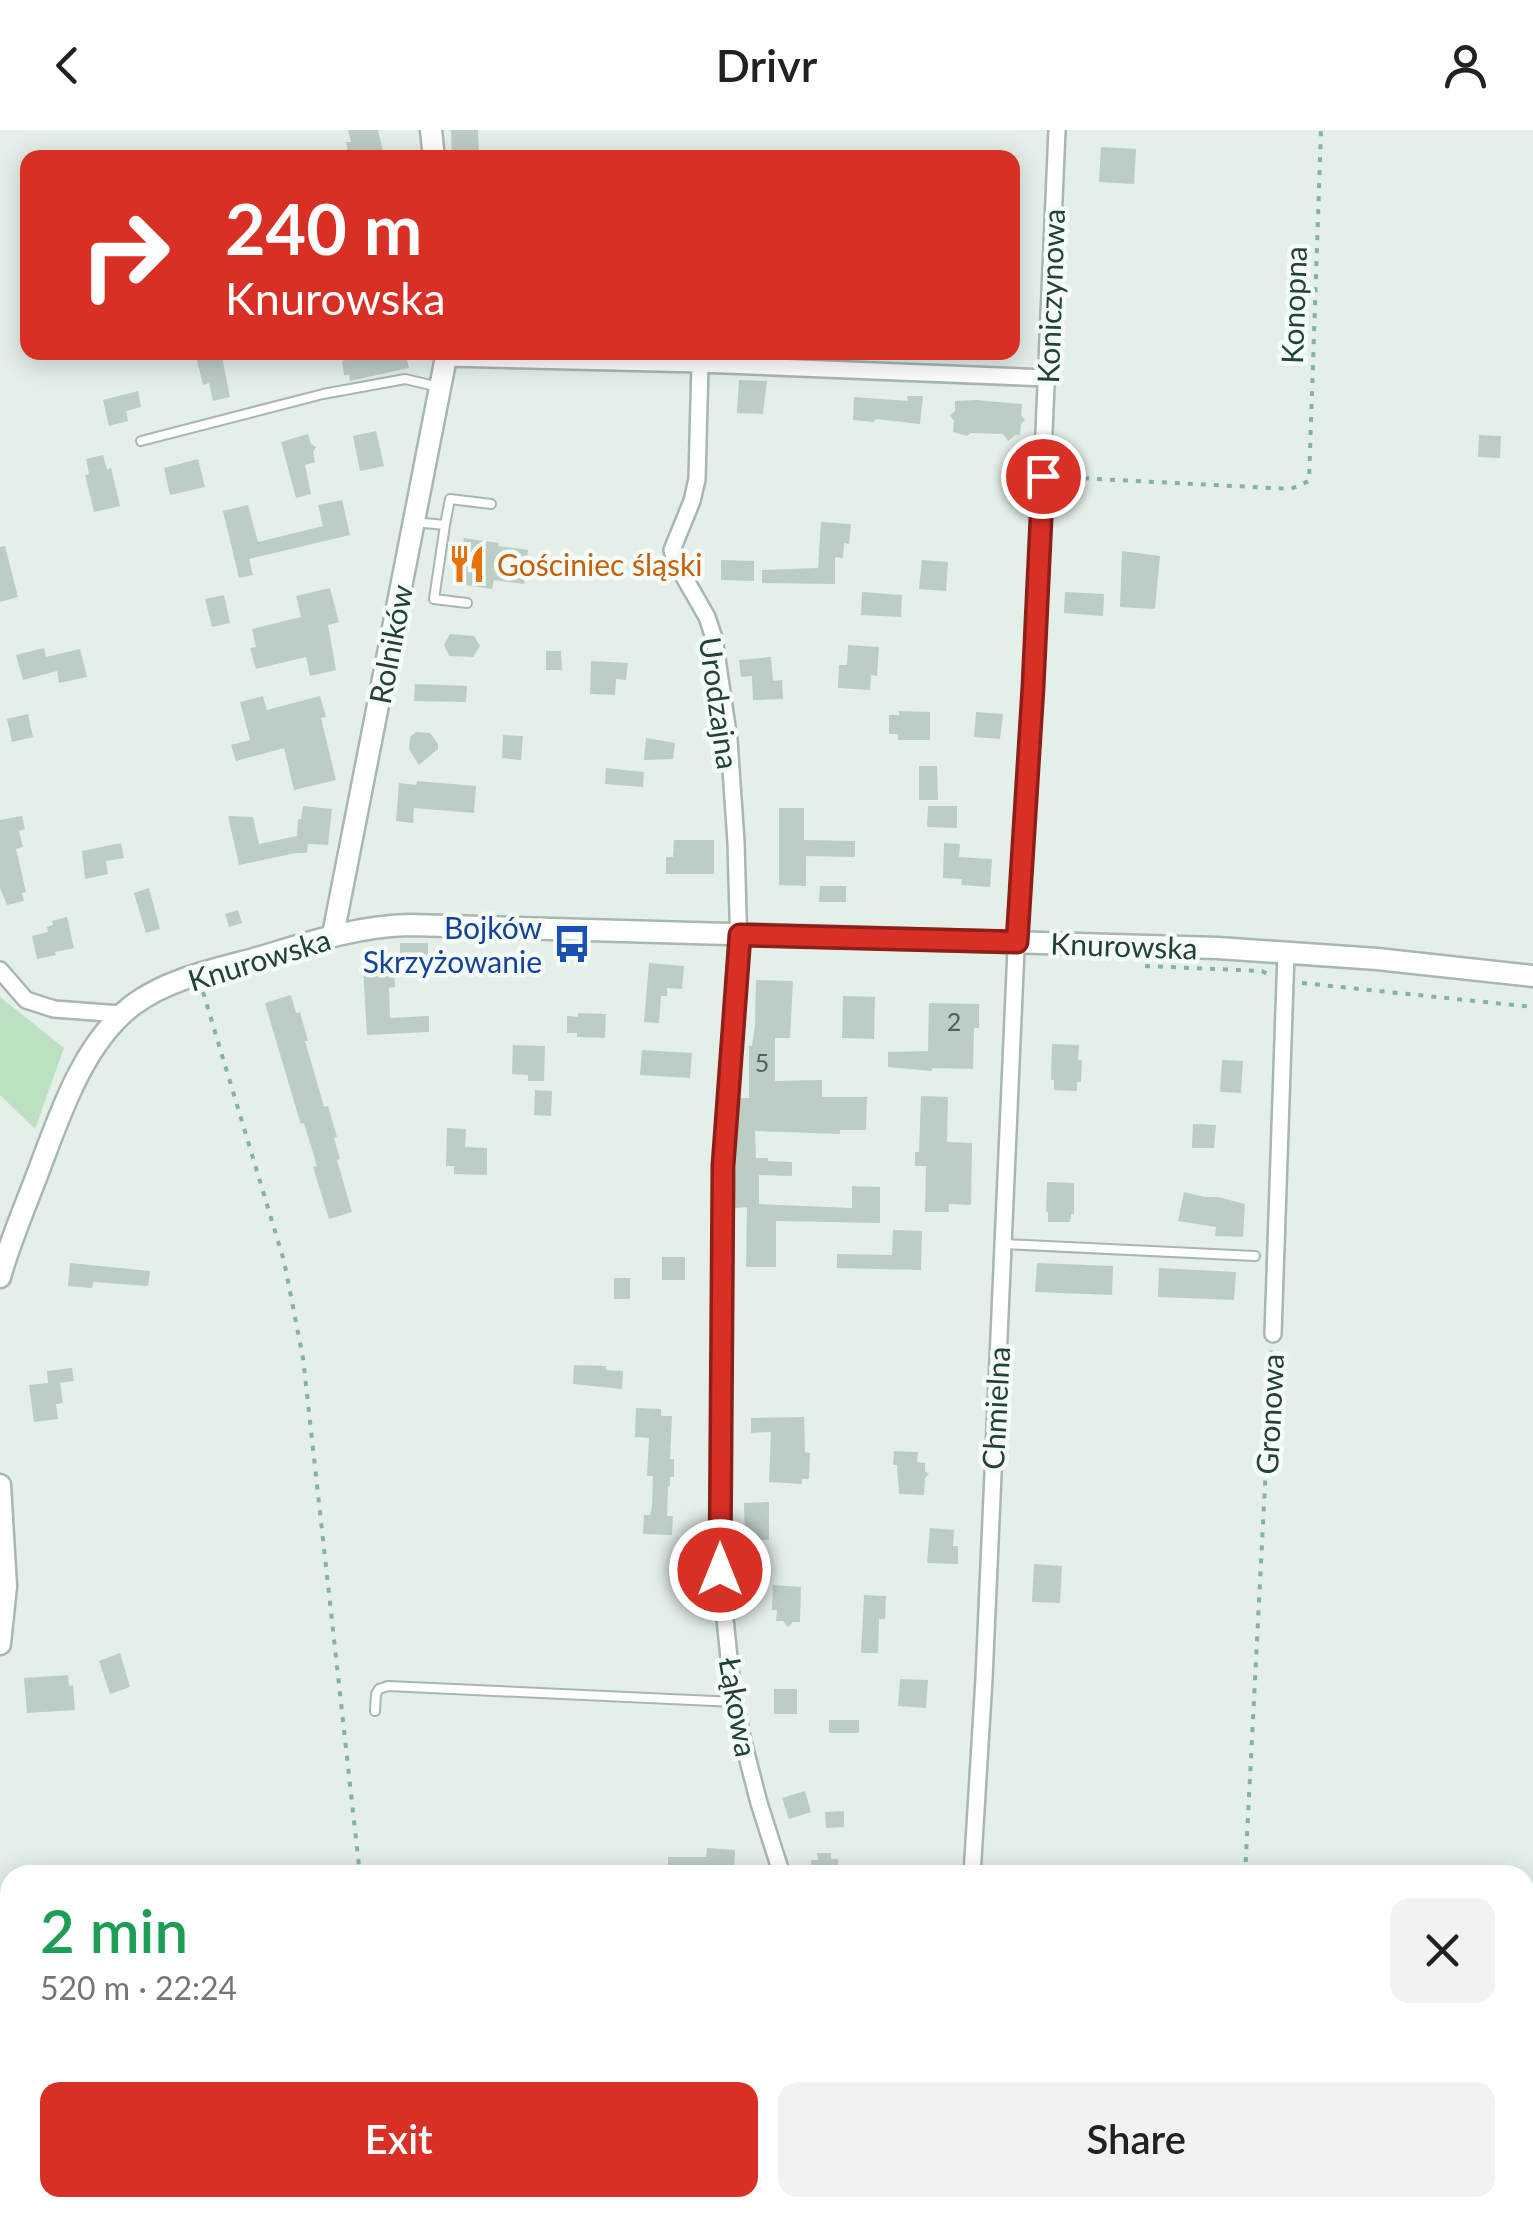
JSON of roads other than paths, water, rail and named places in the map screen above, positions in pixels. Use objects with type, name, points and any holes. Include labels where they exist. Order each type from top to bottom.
[{"type":"street","name":"Koniczynowa","points":[[1017,942],[1033,687],[1057,130]]},
{"type":"street","name":"Rolników","points":[[334,936],[445,360]]},
{"type":"street","points":[[587,360],[1046,378]]},
{"type":"street","name":"Urodzajna","points":[[700,364],[697,478],[672,550],[707,617],[718,659],[730,740],[740,935]]},
{"type":"street","name":"Knurowska","points":[[0,1276],[3,1253],[78,1075],[106,1030],[121,1014],[150,994],[198,975],[382,926],[1286,952],[1533,976]]},
{"type":"street","name":"Łąkowa","points":[[740,935],[723,1166],[720,1570],[735,1702],[759,1803],[779,1865]]},
{"type":"street","name":"Chmielna","points":[[973,1865],[1017,942]]},
{"type":"street","name":"Gronowa","points":[[1273,1334],[1286,952]]},
{"type":"street","points":[[0,970],[26,1000],[54,1009],[121,1014]]},
{"type":"street","points":[[0,1485],[6,1598],[0,1644]]},
{"type":"lane","points":[[141,441],[323,394],[404,379],[441,387]]},
{"type":"lane","points":[[467,603],[434,598],[450,498],[491,504]]},
{"type":"lane","points":[[414,522],[445,526]]},
{"type":"lane","points":[[1003,1244],[1255,1256]]},
{"type":"lane","points":[[375,1711],[378,1689],[388,1686],[735,1702]]},
{"type":"place","name":"Gościniec śląski","points":[[467,564]]},
{"type":"place","name":"Bojków Skrzyżowanie","points":[[572,944]]}]
